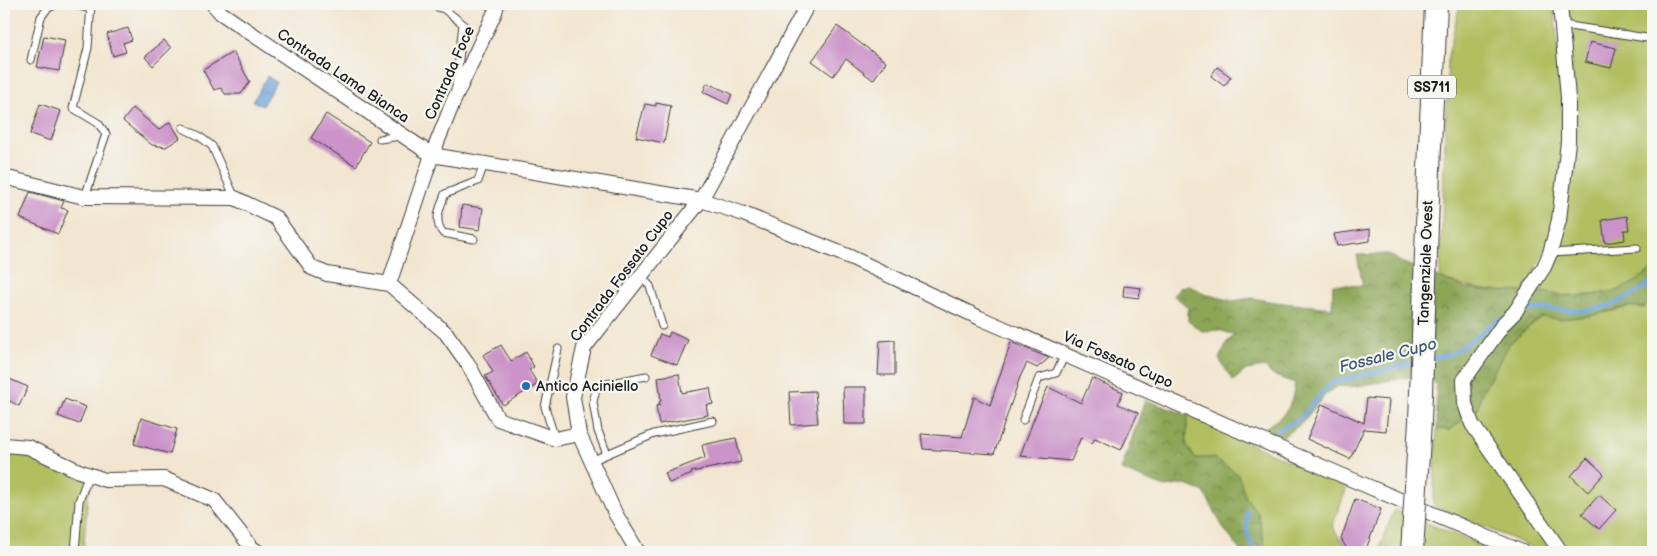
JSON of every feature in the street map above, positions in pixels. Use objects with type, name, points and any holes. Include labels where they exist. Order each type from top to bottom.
[{"type":"main road","name":"Tangenziale Ovest","points":[[1412,552],[1420,421],[1436,4]]},
{"type":"street","name":"Contrada Lama Bianca","points":[[213,4],[221,13],[432,155]]},
{"type":"street","name":"Contrada Foce","points":[[389,284],[432,155],[454,100],[497,4]]},
{"type":"street","name":"Contrada Fossato Cupo","points":[[638,552],[614,513],[579,434],[573,397],[584,348],[701,200],[808,4]]},
{"type":"street","points":[[1560,4],[1568,98],[1568,142],[1560,220],[1544,267],[1516,312],[1504,323],[1464,380],[1466,404],[1472,424],[1561,552]]},
{"type":"street","name":"Contrada Fossato Cupo","points":[[432,155],[701,200]]},
{"type":"street","points":[[4,177],[84,198],[235,198],[276,218],[312,268],[327,274],[389,284],[446,333],[468,364],[498,419],[555,439],[579,434]]},
{"type":"street","name":"Via Fossato Cupo","points":[[701,200],[741,213],[850,257],[980,318],[1430,514],[1522,552]]},
{"type":"street","points":[[5,448],[28,447],[104,480],[164,479],[214,500],[252,548],[258,552]]},
{"type":"lane","points":[[31,60],[41,17],[47,9],[56,4]]},
{"type":"lane","points":[[73,4],[90,6],[88,48],[73,108],[98,123],[106,134],[84,198]]},
{"type":"lane","points":[[426,4],[444,9],[463,24],[454,100]]},
{"type":"lane","points":[[1563,25],[1653,39]]},
{"type":"lane","points":[[182,128],[199,136],[212,146],[235,198]]},
{"type":"lane","points":[[380,139],[403,135]]},
{"type":"lane","points":[[474,239],[443,233],[438,227],[437,219],[445,194],[478,181],[484,164]]},
{"type":"lane","points":[[1550,253],[1637,248]]},
{"type":"lane","points":[[640,276],[650,286],[662,326]]},
{"type":"lane","points":[[555,439],[545,407],[558,349]]},
{"type":"lane","points":[[1023,420],[1039,378],[1056,374],[1065,355]]},
{"type":"lane","points":[[608,454],[598,431],[593,402],[597,386],[646,376]]},
{"type":"lane","points":[[591,461],[654,434],[713,421]]},
{"type":"lane","points":[[75,552],[79,501],[89,474]]},
{"type":"green space","points":[[1460,4],[1554,4],[1562,125],[1559,185],[1545,250],[1523,292],[1481,289],[1440,279],[1448,56]]},
{"type":"green space","points":[[1565,4],[1653,4],[1653,268],[1637,281],[1617,291],[1592,295],[1566,296],[1533,292],[1555,257],[1561,243],[1566,208],[1574,104]]},
{"type":"green space","points":[[1389,254],[1401,262],[1465,288],[1491,291],[1543,292],[1566,296],[1592,295],[1617,291],[1637,281],[1653,268],[1653,299],[1644,308],[1631,306],[1590,316],[1560,319],[1541,317],[1510,343],[1482,392],[1477,409],[1450,430],[1437,429],[1436,385],[1427,374],[1351,387],[1338,386],[1325,395],[1301,424],[1279,439],[1266,437],[1263,429],[1286,411],[1292,400],[1295,383],[1272,375],[1265,367],[1246,370],[1233,381],[1219,359],[1227,342],[1235,335],[1218,330],[1202,331],[1188,321],[1188,307],[1173,295],[1180,288],[1188,285],[1205,294],[1232,301],[1252,298],[1332,308],[1333,284],[1363,286],[1357,255]]},
{"type":"green space","points":[[1653,299],[1653,552],[1543,552],[1433,505],[1437,429],[1450,430],[1477,409],[1482,392],[1510,343],[1541,317],[1575,317],[1629,307],[1644,308]]},
{"type":"green space","points":[[1145,400],[1188,415],[1186,444],[1195,458],[1213,458],[1238,474],[1246,498],[1258,513],[1266,552],[1241,552],[1224,529],[1204,492],[1184,484],[1165,487],[1121,470]]},
{"type":"green space","points":[[1188,415],[1347,488],[1332,526],[1349,552],[1266,552],[1258,513],[1246,498],[1238,474],[1213,458],[1195,458],[1186,444]]},
{"type":"green space","points":[[4,450],[21,450],[93,484],[88,494],[83,552],[4,552]]},
{"type":"green space","points":[[1394,510],[1498,552],[1378,552]]},
{"type":"water","points":[[267,76],[276,82],[262,106],[253,101]]},
{"type":"building","points":[[837,26],[886,62],[873,80],[846,59],[833,76],[812,61]]},
{"type":"building","points":[[128,28],[132,40],[123,43],[126,52],[113,56],[107,34]]},
{"type":"building","points":[[44,36],[65,40],[59,71],[37,67]]},
{"type":"building","points":[[164,40],[171,48],[153,66],[145,57]]},
{"type":"building","points":[[1590,42],[1616,48],[1611,68],[1585,62]]},
{"type":"building","points":[[233,52],[250,82],[241,94],[225,94],[221,88],[214,90],[203,70]]},
{"type":"building","points":[[1217,67],[1231,77],[1224,86],[1211,76]]},
{"type":"building","points":[[707,83],[732,94],[728,104],[703,92]]},
{"type":"building","points":[[656,103],[671,106],[664,143],[636,137],[645,104],[656,106]]},
{"type":"building","points":[[40,104],[61,111],[51,141],[30,134]]},
{"type":"building","points":[[133,108],[159,130],[170,122],[180,138],[166,147],[152,145],[123,121]]},
{"type":"building","points":[[326,114],[370,142],[356,166],[311,138]]},
{"type":"building","points":[[30,192],[64,201],[61,208],[68,210],[58,234],[20,218]]},
{"type":"building","points":[[462,205],[483,208],[480,230],[460,227]]},
{"type":"building","points":[[1627,216],[1629,230],[1624,230],[1625,240],[1605,243],[1602,220]]},
{"type":"building","points":[[1370,229],[1370,241],[1337,246],[1334,234]]},
{"type":"building","points":[[1124,286],[1141,288],[1139,298],[1123,296]]},
{"type":"building","points":[[670,332],[688,340],[677,365],[651,355],[660,334],[668,337]]},
{"type":"building","points":[[895,340],[895,375],[878,375],[880,341]]},
{"type":"building","points":[[1011,342],[1049,358],[1037,368],[1027,363],[1020,377],[994,454],[923,449],[921,434],[962,437],[974,397],[990,405]]},
{"type":"building","points":[[501,345],[511,361],[526,352],[534,367],[529,370],[538,384],[503,405],[485,376],[493,372],[483,355]]},
{"type":"building","points":[[679,374],[682,393],[710,388],[713,404],[706,405],[708,415],[659,424],[656,406],[660,405],[659,402],[661,401],[658,377]]},
{"type":"building","points":[[7,378],[28,387],[19,406],[4,398],[4,385]]},
{"type":"building","points":[[1092,378],[1123,392],[1118,404],[1138,413],[1121,450],[1095,438],[1092,443],[1081,437],[1071,461],[1020,456],[1048,387],[1081,403]]},
{"type":"building","points":[[843,387],[866,387],[866,424],[844,424]]},
{"type":"building","points":[[815,391],[818,423],[791,425],[789,392]]},
{"type":"building","points":[[1367,398],[1389,400],[1386,431],[1364,429],[1350,459],[1307,439],[1322,404],[1364,423]]},
{"type":"building","points":[[65,399],[86,407],[79,424],[58,416]]},
{"type":"building","points":[[141,418],[177,429],[170,454],[134,444]]},
{"type":"building","points":[[736,438],[741,462],[691,472],[692,474],[669,483],[665,473],[705,458],[702,445]]},
{"type":"building","points":[[1587,458],[1604,474],[1588,492],[1571,476]]},
{"type":"building","points":[[1599,495],[1616,510],[1599,529],[1582,514]]},
{"type":"building","points":[[1355,499],[1381,509],[1365,552],[1349,552],[1341,539]]},
{"type":"waterway","name":"Fossale Cupo","points":[[1519,313],[1536,309],[1578,311],[1605,307],[1638,292],[1653,281]]},
{"type":"waterway","name":"Fossale Cupo","points":[[1429,359],[1452,353],[1489,326],[1502,319]]},
{"type":"waterway","name":"Fossale Cupo","points":[[1277,430],[1297,421],[1331,383],[1417,362]]},
{"type":"waterway","name":"Fossale Cupo","points":[[1247,511],[1247,533],[1255,552]]},
{"type":"place","name":"Antico Aciniello","points":[[526,386]]}]
